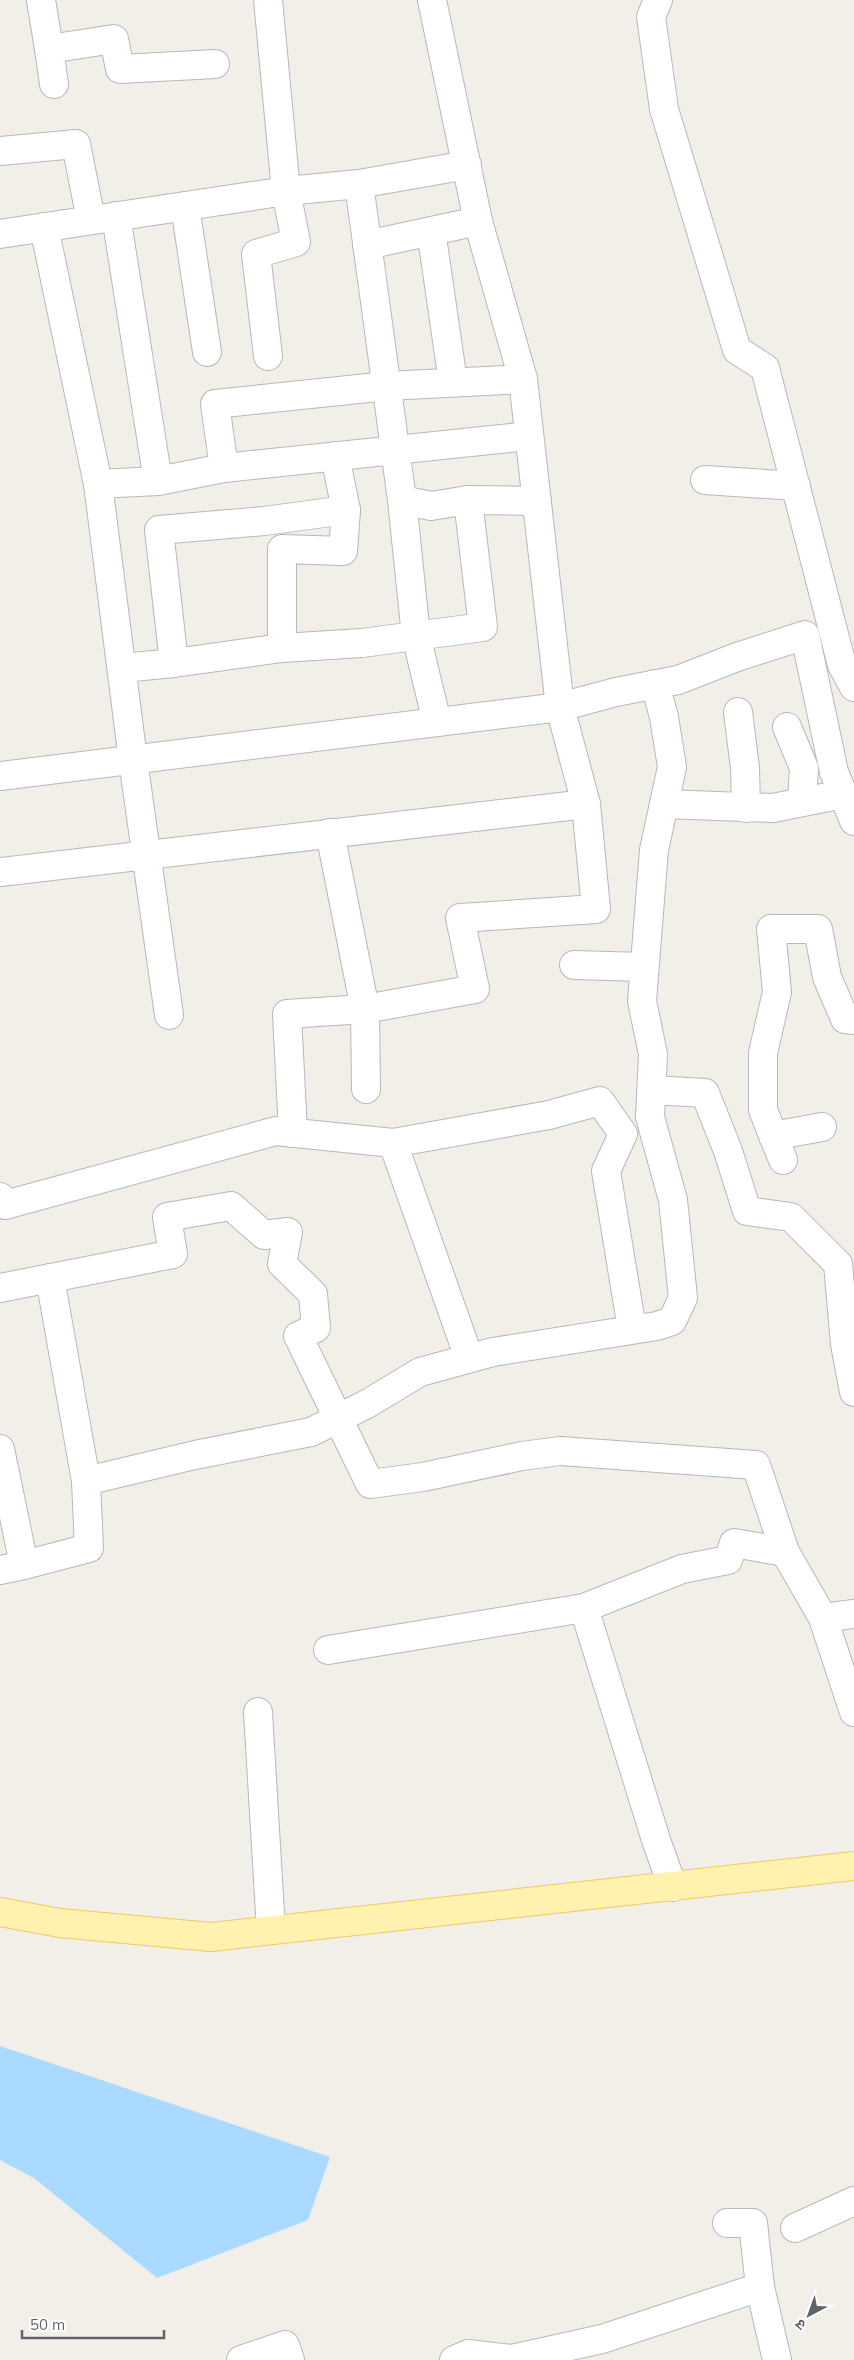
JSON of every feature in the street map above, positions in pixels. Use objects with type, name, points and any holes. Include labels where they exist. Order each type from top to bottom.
[{"type":"main road","points":[[0,1912],[60,1923],[211,1937],[854,1866]]},
{"type":"street","points":[[41,0],[54,84]]},
{"type":"street","points":[[268,0],[286,191],[296,242],[256,254],[268,356]]},
{"type":"street","points":[[293,1133],[287,1014],[365,1009],[475,989],[460,918],[596,909],[586,804],[560,707],[523,378],[478,221],[432,0]]},
{"type":"street","points":[[658,0],[651,17],[664,108],[737,350],[766,368],[842,665],[854,687]]},
{"type":"street","points":[[49,48],[114,39],[120,69],[215,64]]},
{"type":"street","points":[[0,151],[76,144],[104,218],[158,481]]},
{"type":"street","points":[[0,234],[286,191],[359,184],[467,165]]},
{"type":"street","points":[[359,184],[402,500],[416,636],[437,722]]},
{"type":"street","points":[[184,206],[208,352]]},
{"type":"street","points":[[367,245],[478,221]]},
{"type":"street","points":[[44,227],[98,484],[133,760],[169,1015]]},
{"type":"street","points":[[429,232],[434,244],[453,382]]},
{"type":"street","points":[[224,468],[215,404],[386,386],[523,378]]},
{"type":"street","points":[[98,484],[158,481],[224,468],[529,436]]},
{"type":"street","points":[[282,648],[282,549],[343,551],[346,510],[335,456]]},
{"type":"street","points":[[705,480],[796,486]]},
{"type":"street","points":[[402,500],[431,506],[468,500],[537,501]]},
{"type":"street","points":[[122,668],[282,648],[362,643],[483,627],[468,500]]},
{"type":"street","points":[[174,663],[159,530],[264,521],[346,510]]},
{"type":"street","points":[[0,776],[560,707],[616,692],[678,680],[805,635],[834,772],[854,821]]},
{"type":"street","points":[[86,1481],[195,1455],[311,1432],[367,1404],[420,1372],[469,1358],[493,1352],[672,1322],[683,1298],[672,1200],[650,1117],[653,1054],[642,1000],[654,850],[672,767],[664,717],[655,684]]},
{"type":"street","points":[[738,712],[746,808]]},
{"type":"street","points":[[787,727],[804,768],[802,801]]},
{"type":"street","points":[[664,804],[773,808],[843,794]]},
{"type":"street","points":[[0,872],[586,804]]},
{"type":"street","points":[[330,833],[365,1009],[366,1089]]},
{"type":"street","points":[[783,1160],[762,1110],[763,1053],[777,992],[771,929],[818,929],[827,977],[845,1019],[854,1020]]},
{"type":"street","points":[[574,965],[644,967]]},
{"type":"street","points":[[652,1090],[705,1093],[728,1151],[746,1211],[791,1217],[838,1264],[845,1344],[854,1392]]},
{"type":"street","points":[[0,1197],[5,1205],[276,1131],[393,1143],[549,1115],[600,1101],[623,1134],[660,1152]]},
{"type":"street","points":[[773,1136],[822,1127]]},
{"type":"street","points":[[623,1134],[606,1171],[632,1329]]},
{"type":"street","points":[[393,1143],[469,1358]]},
{"type":"street","points":[[0,1288],[173,1254],[167,1217],[231,1206],[264,1235],[288,1232],[282,1264],[313,1294],[316,1328],[298,1336],[370,1484],[423,1477],[522,1456],[560,1451],[756,1466],[785,1552],[824,1618],[854,1712]]},
{"type":"street","points":[[0,1449],[12,1567],[89,1548],[86,1481],[50,1278]]},
{"type":"street","points":[[328,1650],[584,1608],[682,1569],[728,1560],[734,1543],[785,1552]]},
{"type":"street","points":[[584,1608],[657,1843],[673,1887]]},
{"type":"street","points":[[824,1618],[854,1614]]},
{"type":"street","points":[[258,1712],[271,1930]]},
{"type":"street","points":[[795,2228],[854,2201]]},
{"type":"street","points":[[727,2223],[753,2223],[760,2287],[777,2360]]},
{"type":"street","points":[[454,2360],[468,2354],[512,2360],[602,2339],[760,2287]]},
{"type":"street","points":[[242,2360],[285,2344],[290,2360]]},
{"type":"water","points":[[0,2046],[330,2157],[308,2220],[157,2278],[34,2178],[0,2160]]}]
